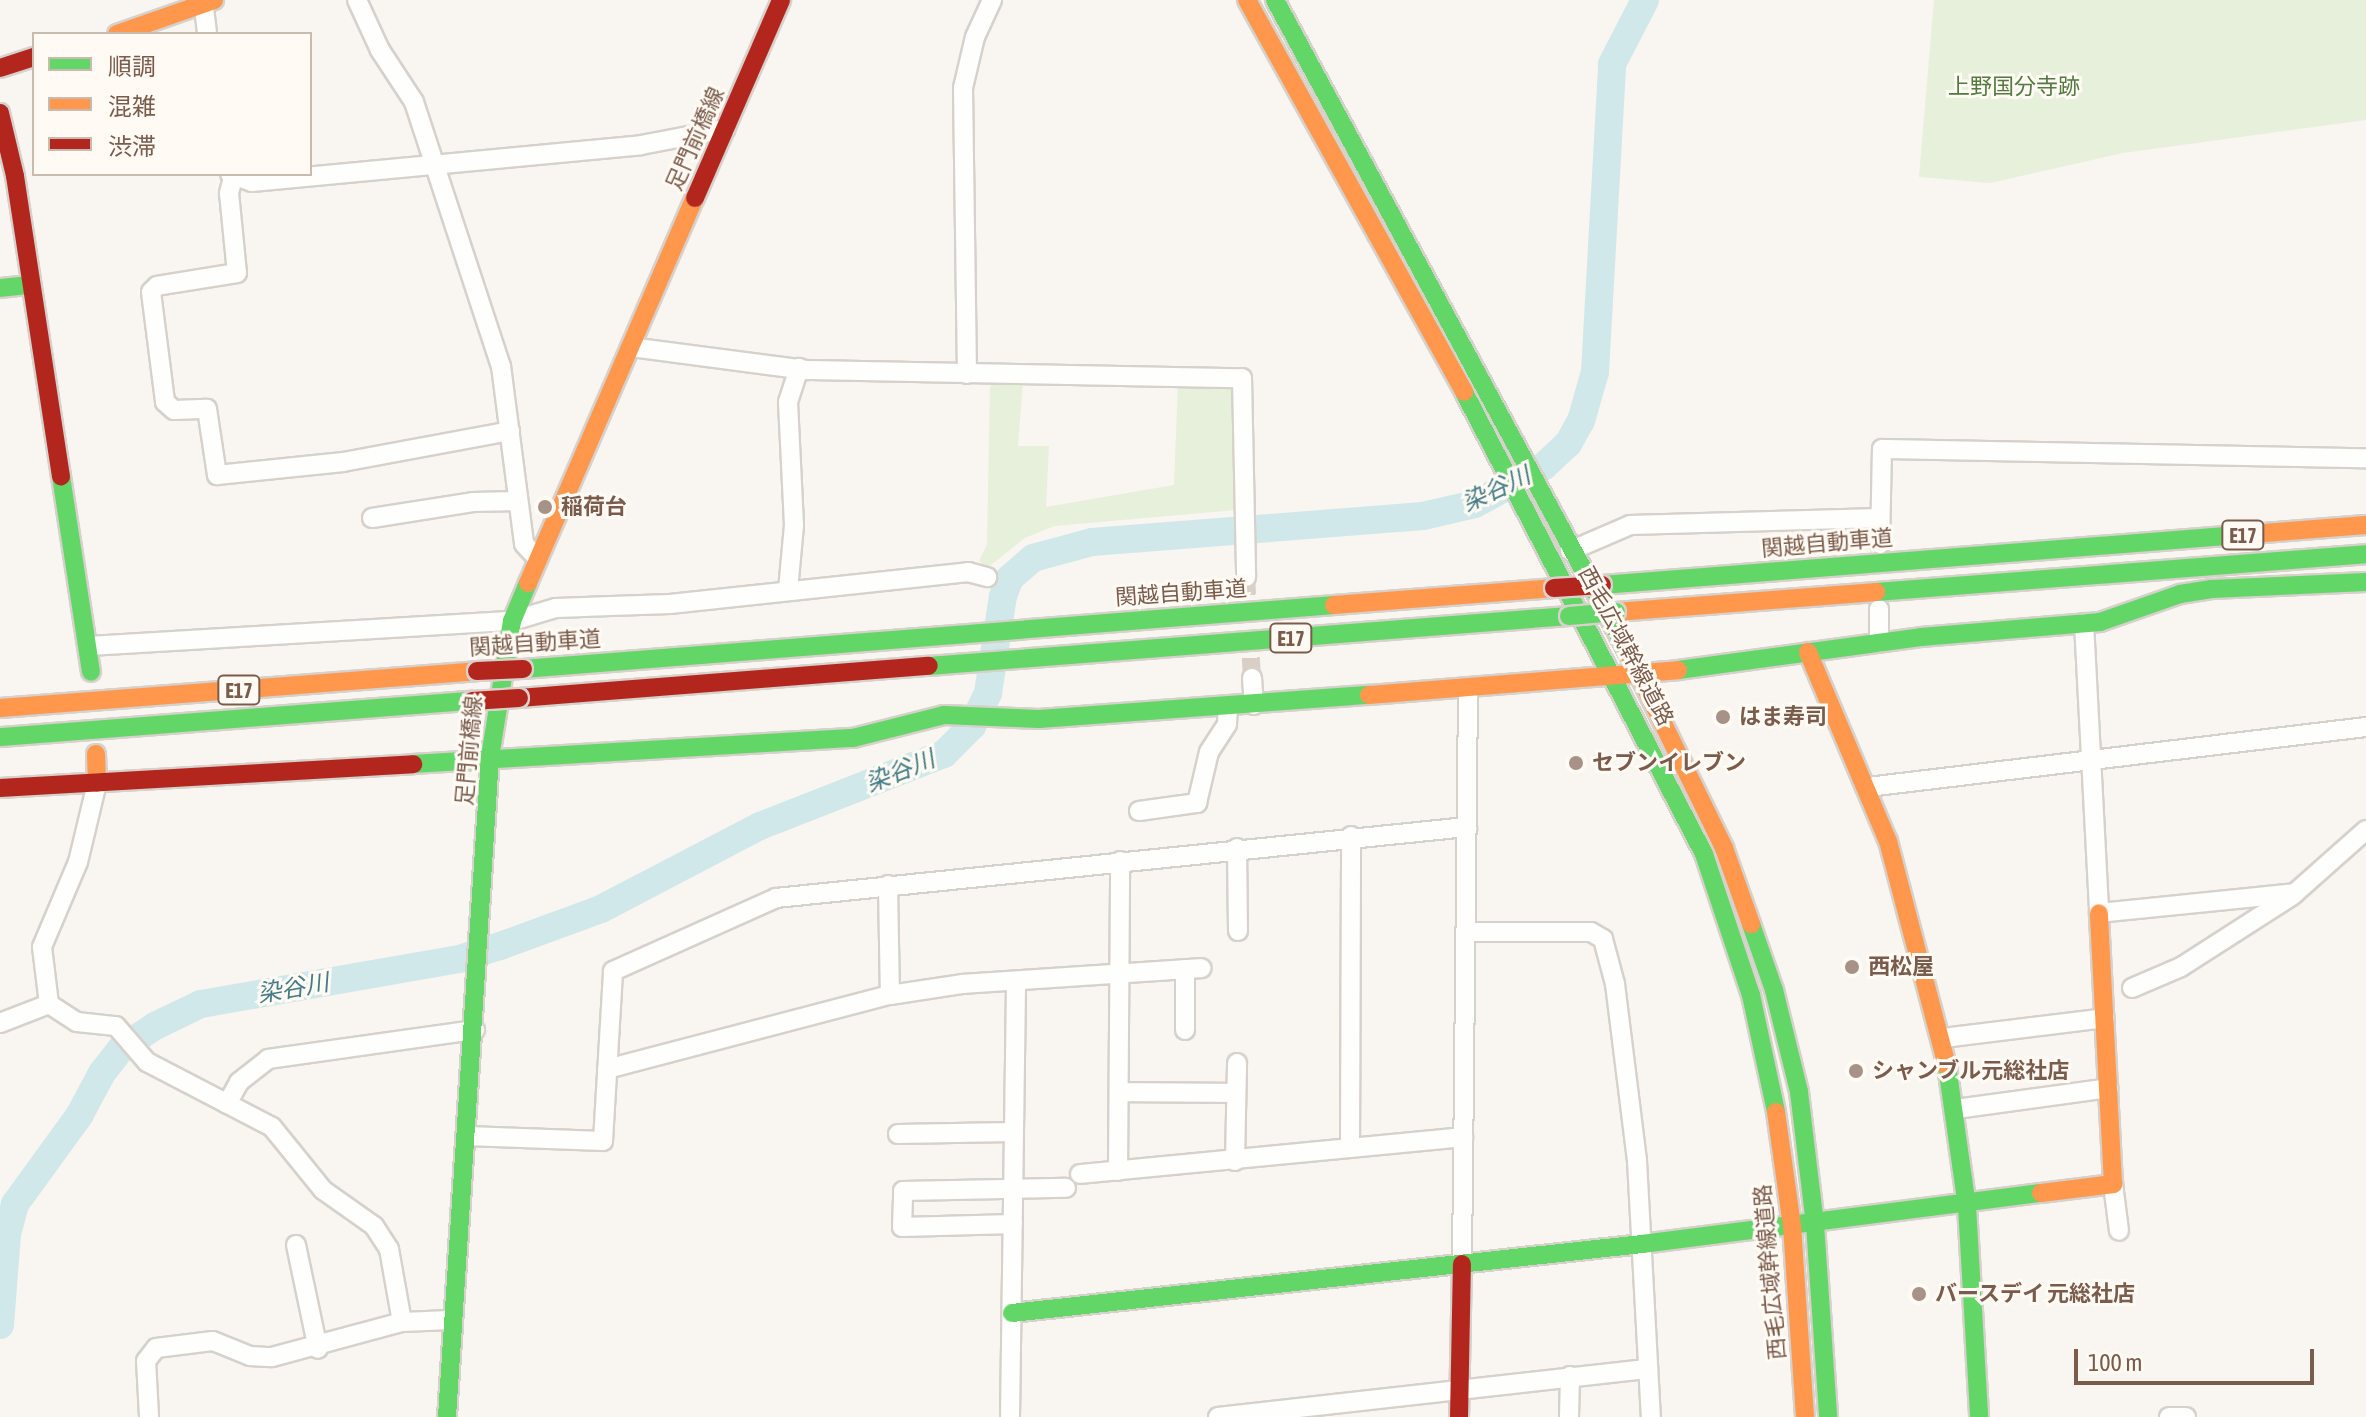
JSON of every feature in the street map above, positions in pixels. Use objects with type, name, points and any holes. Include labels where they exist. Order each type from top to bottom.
[{"type":"main road","name":"足門前橋線","points":[[447,1417],[450,1320],[475,1030],[490,757],[512,621],[781,0]]},
{"type":"main road","name":"西毛広域幹線道路","points":[[1247,0],[1512,459]]},
{"type":"main road","name":"西毛広域幹線道路","points":[[1275,0],[1534,501],[1615,676],[1698,841],[1728,919],[1766,1059],[1792,1226],[1805,1417]]},
{"type":"main road","points":[[123,32],[207,2]]},
{"type":"main road","points":[[0,68],[32,58]]},
{"type":"main road","points":[[0,113],[91,672]]},
{"type":"main road","points":[[0,288],[30,285]]},
{"type":"main road","name":"西毛広域幹線道路","points":[[1534,501],[1570,551],[1641,675],[1724,848],[1774,990],[1799,1092],[1815,1224],[1828,1417]]},
{"type":"main road","name":"関越自動車道","points":[[0,708],[2366,525]]},
{"type":"main road","name":"E17","points":[[0,737],[2366,554]]},
{"type":"main road","points":[[0,788],[853,738],[953,714],[1000,717],[1254,705],[1641,675],[1879,643],[2084,623],[2212,589],[2366,582]]},
{"type":"main road","points":[[1808,652],[1810,666],[1868,787],[1906,893],[1943,1038],[1956,1109],[1967,1206],[1979,1417]]},
{"type":"main road","points":[[96,754],[97,783]]},
{"type":"main road","points":[[1012,1313],[1815,1224],[2113,1184],[2099,913]]},
{"type":"main road","points":[[1459,1417],[1462,1264]]},
{"type":"street","points":[[357,0],[380,50],[414,102],[504,375],[524,544],[537,558]]},
{"type":"street","points":[[967,374],[963,88],[975,37],[992,0]]},
{"type":"street","points":[[207,2],[207,32]]},
{"type":"street","points":[[312,176],[641,145],[725,129]]},
{"type":"street","points":[[310,176],[252,182],[232,176],[229,193],[237,273],[157,286],[151,292],[165,402],[174,410],[207,409],[217,475],[343,462],[510,431]]},
{"type":"street","points":[[631,347],[799,368],[1242,378],[1242,519],[1246,577]]},
{"type":"street","points":[[788,590],[794,525],[788,402],[799,368]]},
{"type":"street","points":[[1880,544],[1882,449],[2366,458]]},
{"type":"street","points":[[372,518],[473,502],[518,501]]},
{"type":"street","points":[[1570,551],[1630,525],[1879,518]]},
{"type":"street","points":[[89,646],[512,621],[556,608],[670,604],[968,572],[987,577]]},
{"type":"street","points":[[1879,609],[1879,643]]},
{"type":"street","points":[[2084,623],[2099,913],[2295,893]]},
{"type":"street","points":[[1252,678],[1254,705]]},
{"type":"street","points":[[1462,1264],[1468,690]]},
{"type":"street","points":[[1139,811],[1197,803],[1209,752],[1227,724],[1228,706]]},
{"type":"street","points":[[1868,787],[2091,763],[2366,727]]},
{"type":"street","points":[[49,1004],[42,947],[78,862],[97,783]]},
{"type":"street","points":[[467,1136],[603,1141],[613,971],[776,898],[1351,836],[1467,827]]},
{"type":"street","points":[[2132,988],[2181,967],[2295,893],[2366,830]]},
{"type":"street","points":[[1350,1148],[1351,836]]},
{"type":"street","points":[[1237,848],[1238,931]]},
{"type":"street","points":[[1118,1171],[1120,861]]},
{"type":"street","points":[[888,885],[890,995]]},
{"type":"street","points":[[1465,932],[1591,932],[1603,939],[1615,984],[1631,1105],[1651,1417]]},
{"type":"street","points":[[607,1069],[890,995],[1016,981],[1193,969],[1185,1030]]},
{"type":"street","points":[[1010,1417],[1016,981]]},
{"type":"street","points":[[0,1023],[49,1004]]},
{"type":"street","points":[[49,1004],[77,1022],[122,1031],[147,1062],[272,1127],[323,1190],[374,1226],[389,1249],[402,1322]]},
{"type":"street","points":[[1943,1038],[2105,1018]]},
{"type":"street","points":[[227,1104],[239,1082],[268,1059],[475,1030]]},
{"type":"street","points":[[1235,1161],[1237,1063]]},
{"type":"street","points":[[1956,1109],[2109,1088]]},
{"type":"street","points":[[1119,1092],[1236,1093]]},
{"type":"street","points":[[898,1134],[1013,1132]]},
{"type":"street","points":[[1080,1174],[1463,1137]]},
{"type":"street","points":[[2113,1184],[2119,1231]]},
{"type":"street","points":[[1013,1224],[902,1227],[903,1191],[1066,1188]]},
{"type":"street","points":[[296,1245],[318,1349]]},
{"type":"street","points":[[149,1416],[146,1361],[156,1348],[213,1341],[262,1358],[318,1349],[402,1322],[450,1320]]},
{"type":"street","points":[[1228,1416],[1648,1369]]},
{"type":"street","points":[[1569,1417],[1570,1376]]},
{"type":"street","points":[[2169,1417],[2186,1417]]},
{"type":"green space","name":"上野国分寺跡","points":[[1934,0],[2366,0],[2366,120],[2123,153],[1990,183],[1919,177]]},
{"type":"green space","points":[[997,379],[1023,380],[1018,446],[1049,446],[1046,507],[1174,485],[1178,383],[1229,385],[1237,392],[1236,510],[1054,526],[1025,538],[987,568],[979,561],[987,544],[990,387]]},
{"type":"waterway","name":"染谷川","points":[[0,1325],[7,1234],[15,1204],[79,1116],[102,1073],[121,1049],[155,1026],[201,1004],[459,959],[500,946],[601,909],[760,826],[944,754],[972,726],[988,693],[1003,596],[1010,578],[1033,558],[1092,542],[1423,516],[1475,504],[1544,466],[1568,444],[1581,421],[1595,372],[1612,64],[1645,0]]},
{"type":"tunnel","points":[[1246,577],[1252,678]]},
{"type":"traffic: fast","points":[[1275,0],[1630,656]]},
{"type":"traffic: fast","points":[[0,288],[30,285]]},
{"type":"traffic: fast","points":[[1464,392],[1704,854],[1751,995],[1776,1112]]},
{"type":"traffic: fast","points":[[61,476],[91,672]]},
{"type":"traffic: fast","points":[[1602,585],[2251,534]]},
{"type":"traffic: fast","points":[[1876,592],[2366,554]]},
{"type":"traffic: fast","points":[[1678,670],[1921,637],[2100,622],[2180,594],[2212,589],[2366,582]]},
{"type":"traffic: fast","points":[[447,1417],[490,757],[512,621],[528,583]]},
{"type":"traffic: fast","points":[[523,669],[1334,605]]},
{"type":"traffic: fast","points":[[1569,616],[1616,612]]},
{"type":"traffic: fast","points":[[929,666],[1569,616]]},
{"type":"traffic: fast","points":[[413,764],[853,738],[944,715],[1039,719],[1369,695]]},
{"type":"traffic: fast","points":[[0,737],[472,701]]},
{"type":"traffic: fast","points":[[1751,924],[1774,990],[1799,1092],[1815,1224],[1828,1417]]},
{"type":"traffic: fast","points":[[1947,1066],[1967,1206],[1979,1417]]},
{"type":"traffic: fast","points":[[1012,1313],[1642,1244],[2041,1193]]},
{"type":"traffic: slow","points":[[123,32],[214,0]]},
{"type":"traffic: slow","points":[[1247,0],[1464,392]]},
{"type":"traffic: slow","points":[[528,583],[695,198]]},
{"type":"traffic: slow","points":[[2251,534],[2366,525]]},
{"type":"traffic: slow","points":[[1334,605],[1554,588]]},
{"type":"traffic: slow","points":[[1616,612],[1876,592]]},
{"type":"traffic: slow","points":[[1808,652],[1888,841],[1947,1066]]},
{"type":"traffic: slow","points":[[1630,656],[1724,848],[1751,924]]},
{"type":"traffic: slow","points":[[1369,695],[1678,670]]},
{"type":"traffic: slow","points":[[0,708],[477,671]]},
{"type":"traffic: slow","points":[[96,754],[97,783]]},
{"type":"traffic: slow","points":[[2041,1193],[2113,1184],[2099,913]]},
{"type":"traffic: slow","points":[[1776,1112],[1792,1226],[1805,1417]]},
{"type":"traffic: jam","points":[[695,198],[781,0]]},
{"type":"traffic: jam","points":[[0,68],[32,58]]},
{"type":"traffic: jam","points":[[0,113],[15,176],[61,476]]},
{"type":"traffic: jam","points":[[1554,588],[1602,585]]},
{"type":"traffic: jam","points":[[519,698],[929,666]]},
{"type":"traffic: jam","points":[[477,671],[523,669]]},
{"type":"traffic: jam","points":[[472,701],[519,698]]},
{"type":"traffic: jam","points":[[0,788],[413,764]]},
{"type":"traffic: jam","points":[[1459,1417],[1462,1264]]},
{"type":"place","name":"稲荷台","points":[[545,507]]},
{"type":"place","name":"はま寿司","points":[[1723,717]]},
{"type":"place","name":"セブンイレブン","points":[[1576,763]]},
{"type":"place","name":"西松屋","points":[[1852,967]]},
{"type":"place","name":"シャンブル元総社店","points":[[1856,1071]]},
{"type":"place","name":"バースデイ 元総社店","points":[[1919,1294]]}]
